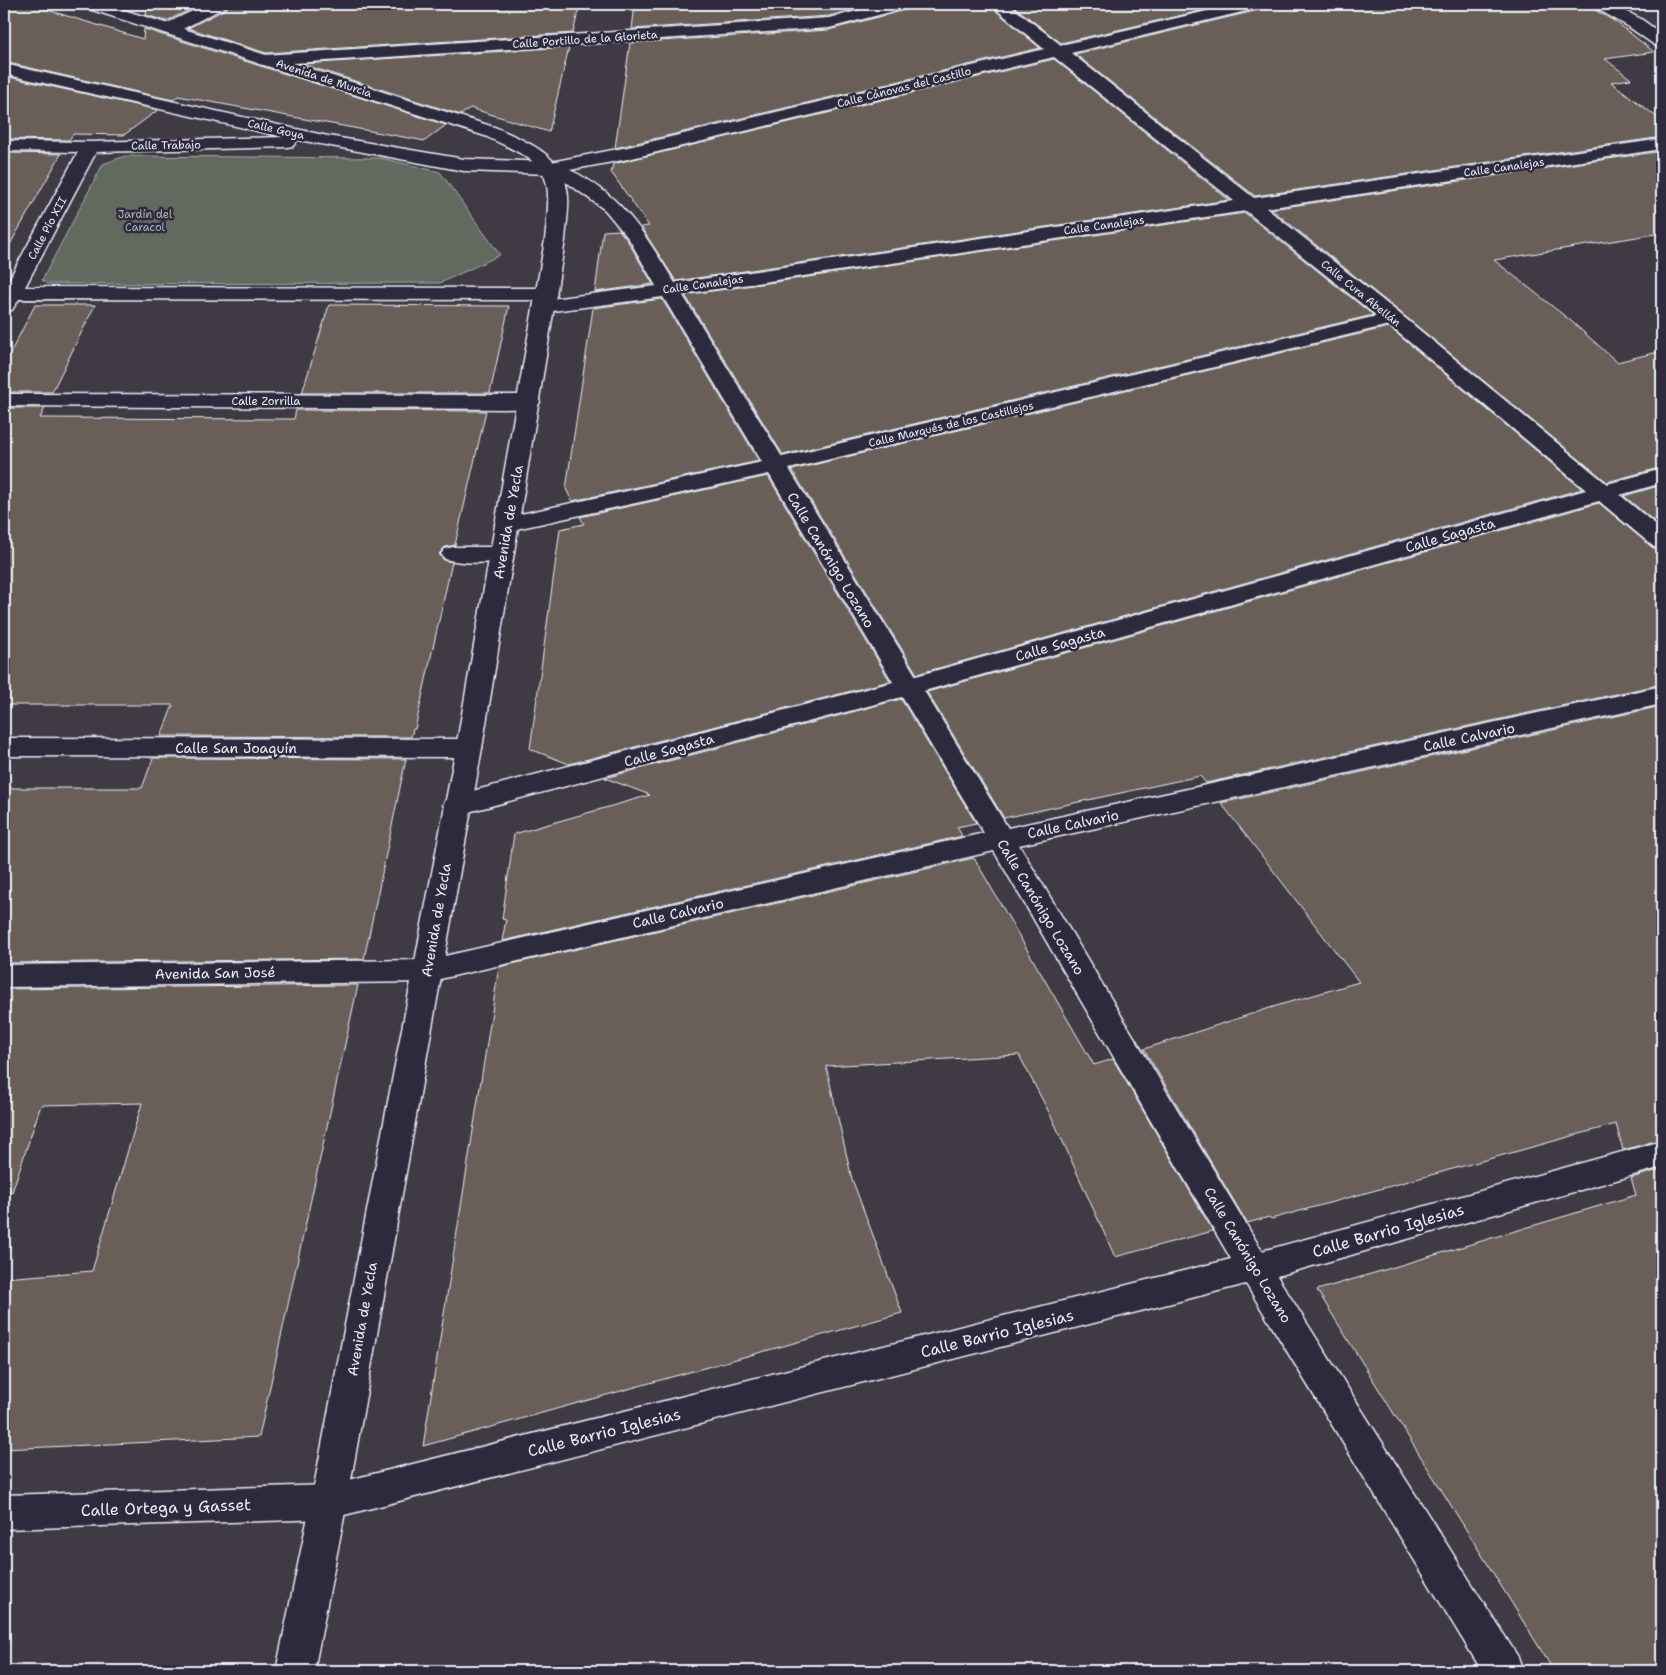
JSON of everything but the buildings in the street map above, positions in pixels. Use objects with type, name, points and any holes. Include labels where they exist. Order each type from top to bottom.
[{"type":"street","name":"Avenida de Murcia","points":[[89,4],[491,132],[530,150],[551,168]]},
{"type":"street","points":[[169,29],[218,4]]},
{"type":"street","name":"Calle Portillo de la Glorieta","points":[[264,60],[829,24],[903,4]]},
{"type":"street","name":"Calle Cura Abellán","points":[[998,4],[1393,318],[1662,542]]},
{"type":"street","name":"Calle Cánovas del Castillo","points":[[551,168],[628,153],[1257,4]]},
{"type":"street","points":[[1600,4],[1635,23],[1662,42]]},
{"type":"street","name":"Calle Goya","points":[[4,69],[328,141],[464,165],[551,168]]},
{"type":"street","name":"Calle Trabajo","points":[[4,146],[328,141]]},
{"type":"street","name":"Calle Canalejas","points":[[8,301],[546,300],[670,290],[1662,144]]},
{"type":"street","name":"Calle Pío XII","points":[[8,301],[90,146]]},
{"type":"street","name":"Calle Canónigo Lozano","points":[[551,168],[576,180],[612,206],[637,237],[1001,839],[1254,1268],[1504,1671]]},
{"type":"street","name":"Avenida de Yecla","points":[[295,1671],[329,1502],[469,748],[529,402],[546,300],[559,199],[558,188],[551,168]]},
{"type":"street","points":[[4,262],[29,262]]},
{"type":"street","name":"Calle Marqués de los Castillejos","points":[[507,524],[774,466],[1393,318]]},
{"type":"street","name":"Calle Zorrilla","points":[[4,400],[529,402]]},
{"type":"street","name":"Calle Sagasta","points":[[457,806],[908,687],[1662,476]]},
{"type":"street","points":[[453,554],[502,554]]},
{"type":"street","name":"Calle Calvario","points":[[427,971],[1001,839],[1662,696]]},
{"type":"street","name":"Calle San Joaquín","points":[[4,747],[469,748]]},
{"type":"street","name":"Avenida San José","points":[[4,976],[427,971]]},
{"type":"street","name":"Calle Barrio Iglesias","points":[[329,1502],[1254,1268],[1662,1154]]},
{"type":"street","name":"Calle Ortega y Gasset","points":[[4,1512],[329,1502]]},
{"type":"green space","name":"Jardín del Caracol","points":[[125,156],[381,158],[440,172],[500,255],[440,283],[47,284],[42,280],[103,164]]}]
